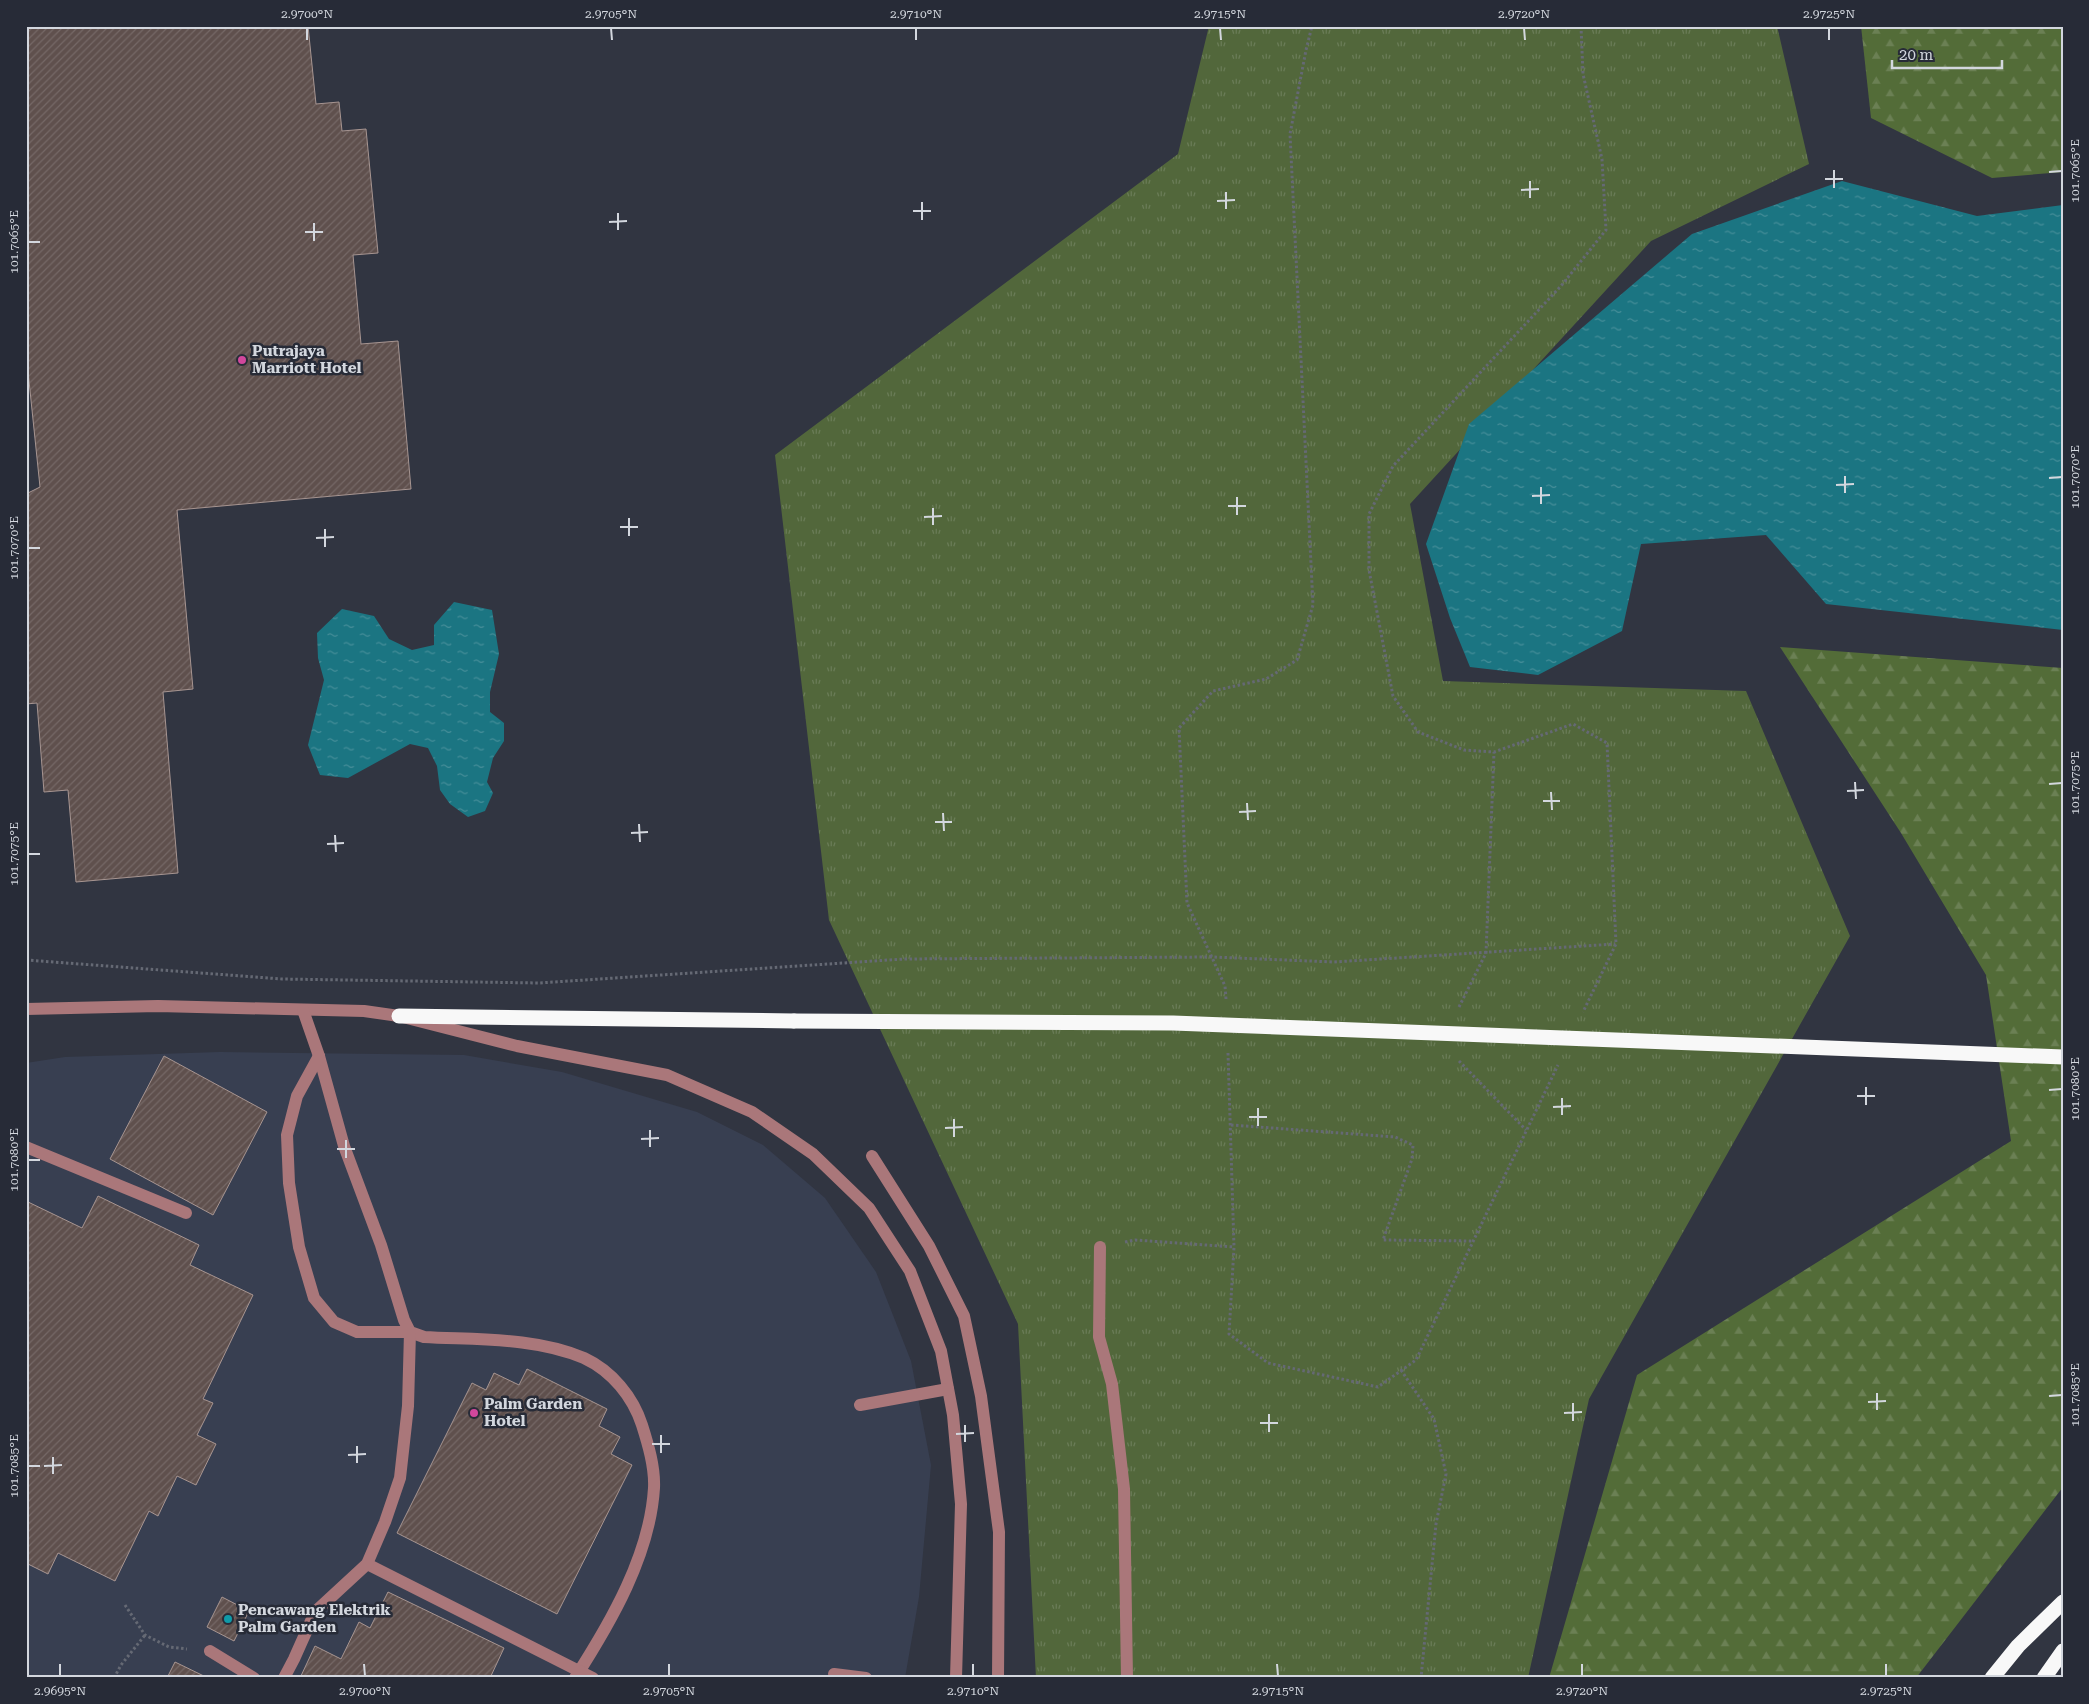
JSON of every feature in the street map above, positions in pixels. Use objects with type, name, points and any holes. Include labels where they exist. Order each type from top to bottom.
[{"type":"highway","points":[[399,1016],[1173,1024],[2063,1057]]},
{"type":"highway","points":[[1992,1678],[2018,1646],[2063,1602]]},
{"type":"highway","points":[[2044,1678],[2063,1651]]},
{"type":"street","points":[[26,1009],[158,1006],[364,1011],[399,1016],[517,1046],[667,1075],[752,1112],[813,1154],[869,1208],[910,1271],[941,1351],[953,1416],[961,1504],[956,1678]]},
{"type":"street","points":[[284,1678],[315,1612],[367,1564],[385,1522],[400,1478],[408,1406],[410,1332],[404,1320],[381,1245],[344,1146],[319,1056],[303,1010]]},
{"type":"street","points":[[319,1056],[297,1096],[287,1135],[289,1184],[299,1247],[314,1298],[334,1322],[357,1332],[410,1332],[424,1337],[516,1342],[553,1347],[586,1359],[615,1379],[637,1411],[649,1446],[654,1486],[649,1527],[620,1604],[578,1674]]},
{"type":"street","points":[[26,1147],[186,1213]]},
{"type":"street","points":[[872,1156],[929,1246],[964,1316],[981,1396],[999,1532],[998,1678]]},
{"type":"street","points":[[1100,1247],[1099,1337],[1112,1384],[1124,1489],[1127,1678]]},
{"type":"street","points":[[860,1405],[948,1389]]},
{"type":"street","points":[[367,1564],[578,1674],[593,1678]]},
{"type":"street","points":[[210,1651],[254,1678]]},
{"type":"street","points":[[834,1674],[866,1678]]},
{"type":"path","points":[[1226,1006],[1225,986],[1187,903],[1179,728],[1213,691],[1266,679],[1297,660],[1313,606],[1290,134],[1312,26]]},
{"type":"path","points":[[1581,26],[1583,74],[1602,159],[1606,230],[1561,286],[1393,466],[1369,514],[1369,570],[1393,696],[1418,732],[1464,750],[1494,752],[1572,724],[1607,743],[1616,944],[1582,1015]]},
{"type":"path","points":[[1457,1011],[1486,953],[1494,752]]},
{"type":"path","points":[[26,960],[282,979],[539,983],[904,959],[1212,957],[1334,962],[1616,944]]},
{"type":"path","points":[[1228,1045],[1234,1246],[1229,1334],[1268,1363],[1378,1387],[1416,1360],[1560,1059]]},
{"type":"path","points":[[1458,1059],[1526,1130]]},
{"type":"path","points":[[1231,1125],[1395,1137],[1413,1145],[1412,1159],[1383,1240],[1473,1241]]},
{"type":"path","points":[[1100,1247],[1135,1240],[1234,1246]]},
{"type":"path","points":[[1401,1370],[1434,1419],[1446,1474],[1436,1524],[1421,1678]]},
{"type":"path","points":[[125,1605],[145,1635],[169,1647],[210,1651]]},
{"type":"path","points":[[114,1678],[145,1635]]},
{"type":"shaded area","name":"Palm Garden Hotel","points":[[220,1052],[464,1055],[562,1072],[697,1112],[763,1145],[825,1198],[876,1272],[911,1361],[931,1465],[919,1597],[905,1678],[26,1678],[26,1063],[65,1057]]},
{"type":"green space","points":[[1209,26],[1777,26],[1809,164],[1651,241],[1410,504],[1443,681],[1746,691],[1850,936],[1589,1399],[1528,1678],[1036,1678],[1018,1324],[829,920],[775,455],[1178,154]]},
{"type":"green space","points":[[1861,26],[2063,26],[2063,172],[1992,178],[1871,118]]},
{"type":"green space","points":[[1780,647],[2063,668],[2063,1487],[1916,1678],[1549,1678],[1637,1375],[2011,1141],[1986,975],[1901,833]]},
{"type":"water","points":[[1842,181],[1977,216],[2063,205],[2063,630],[1826,604],[1766,535],[1641,544],[1622,631],[1538,675],[1470,667],[1450,618],[1426,544],[1469,424],[1692,234]]},
{"type":"water","points":[[454,602],[492,610],[499,654],[490,692],[490,712],[504,723],[504,741],[493,758],[487,782],[493,793],[485,811],[468,817],[450,804],[440,790],[437,766],[428,748],[410,744],[348,778],[320,775],[308,745],[324,680],[318,658],[317,633],[342,609],[374,616],[389,639],[412,650],[434,645],[434,625]]},
{"type":"building","points":[[26,26],[308,26],[316,104],[339,102],[342,131],[366,129],[378,253],[353,255],[361,344],[398,341],[411,489],[177,510],[193,689],[163,692],[178,873],[76,882],[68,790],[44,792],[37,703],[26,704],[26,494],[40,487],[26,352]]},
{"type":"building","points":[[164,1056],[267,1112],[213,1215],[110,1159]]},
{"type":"building","points":[[98,1196],[199,1245],[190,1265],[253,1295],[203,1399],[213,1403],[197,1435],[216,1444],[196,1485],[177,1476],[158,1516],[149,1511],[115,1581],[58,1553],[48,1574],[26,1563],[26,1201],[82,1228]]},
{"type":"building","points":[[527,1369],[607,1409],[599,1426],[620,1437],[611,1454],[632,1465],[557,1614],[397,1533],[472,1383],[486,1390],[494,1373],[519,1385]]},
{"type":"building","points":[[388,1592],[504,1648],[490,1678],[300,1678],[315,1646],[341,1659],[359,1622],[370,1628]]},
{"type":"building","name":"Pencawang Elektrik Palm Garden","points":[[222,1597],[249,1611],[234,1641],[207,1627]]},
{"type":"building","points":[[175,1662],[208,1678],[167,1678]]},
{"type":"place","name":"Putrajaya Marriott Hotel","points":[[242,360]]},
{"type":"place","name":"Palm Garden Hotel","points":[[474,1413]]},
{"type":"place","name":"Pencawang Elektrik Palm Garden","points":[[228,1619]]}]
